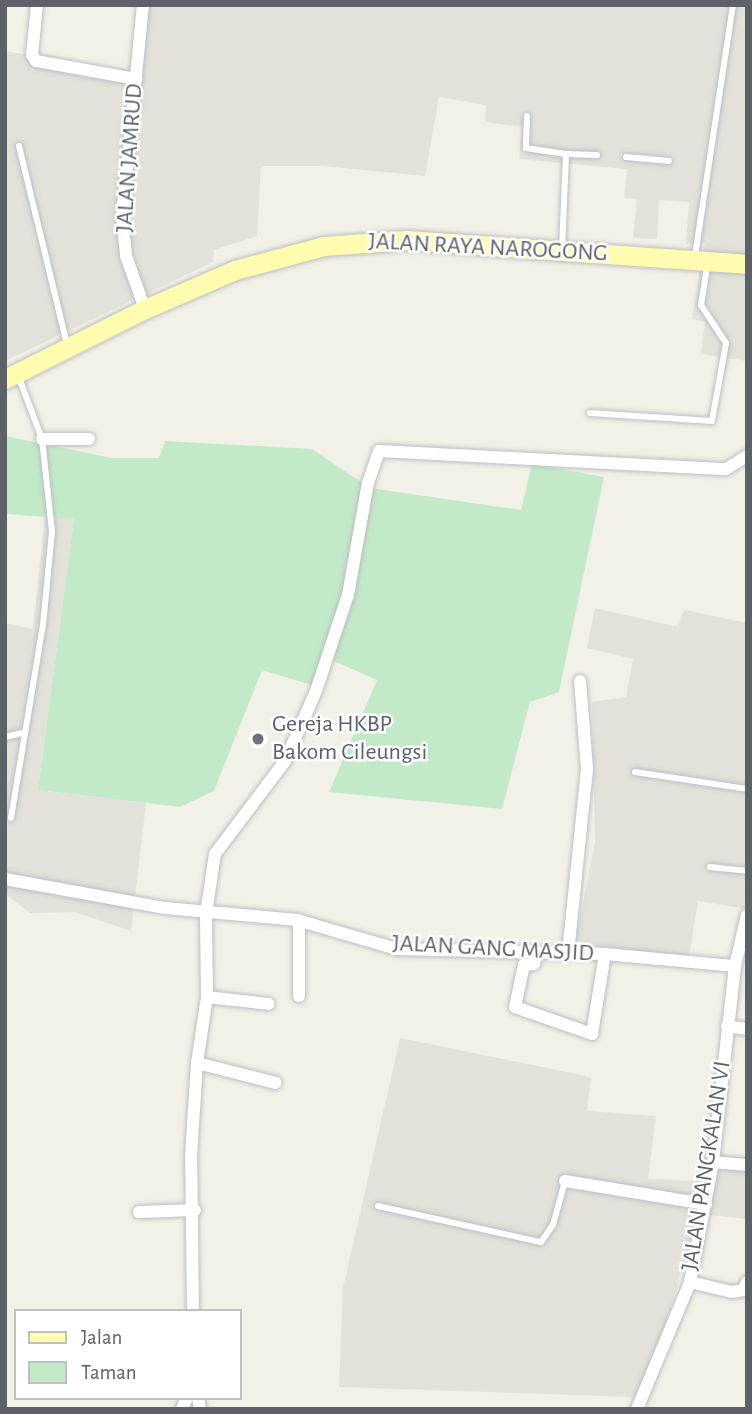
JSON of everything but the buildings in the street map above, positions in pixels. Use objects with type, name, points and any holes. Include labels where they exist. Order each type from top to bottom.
[{"type":"main road","name":"JALAN RAYA NAROGONG","points":[[11,376],[145,309],[235,270],[324,246],[406,240],[747,264]]},
{"type":"street","points":[[37,5],[33,58],[136,79]]},
{"type":"street","name":"JALAN JAMRUD","points":[[143,5],[122,217],[126,256],[145,309]]},
{"type":"street","points":[[42,439],[89,439]]},
{"type":"street","points":[[193,1309],[195,1210],[191,1156],[197,1063],[207,997],[206,913],[219,844],[249,813],[285,761],[316,691],[348,595],[379,451],[726,469],[747,456]]},
{"type":"street","points":[[568,953],[587,769],[580,681]]},
{"type":"street","name":"JALAN GANG MASJID","points":[[5,879],[206,913],[299,921],[397,949],[605,954],[735,966]]},
{"type":"street","name":"JALAN PANGKALAN VI","points":[[637,1409],[690,1282],[713,1162],[735,966],[747,915]]},
{"type":"street","points":[[299,921],[299,996]]},
{"type":"street","points":[[537,953],[534,964],[524,965],[514,1007],[592,1034],[605,954]]},
{"type":"street","points":[[207,997],[269,1004]]},
{"type":"street","points":[[727,1026],[747,1029]]},
{"type":"street","points":[[197,1063],[276,1083]]},
{"type":"street","points":[[713,1162],[747,1165]]},
{"type":"street","points":[[565,1181],[706,1204]]},
{"type":"street","points":[[139,1212],[195,1210]]},
{"type":"street","points":[[690,1282],[732,1292],[743,1290],[747,1282]]},
{"type":"lane","points":[[590,413],[712,421],[726,343],[701,305],[701,261],[733,5]]},
{"type":"lane","points":[[527,116],[526,148],[597,155]]},
{"type":"lane","points":[[19,146],[67,346]]},
{"type":"lane","points":[[562,249],[566,153]]},
{"type":"lane","points":[[626,157],[669,160]]},
{"type":"lane","points":[[10,818],[43,625],[52,531],[42,439],[11,376]]},
{"type":"lane","points":[[5,737],[23,733]]},
{"type":"lane","points":[[635,772],[747,789]]},
{"type":"lane","points":[[710,867],[747,871]]},
{"type":"lane","points":[[378,1206],[541,1242],[553,1225],[565,1181]]},
{"type":"shaded area","points":[[146,5],[747,5],[747,361],[701,354],[705,322],[692,319],[705,243],[686,244],[689,202],[659,200],[657,239],[633,238],[637,199],[624,198],[627,169],[519,159],[522,127],[485,122],[486,105],[439,97],[425,176],[323,166],[261,166],[257,236],[214,250],[213,262],[5,361],[5,51],[135,74]]},
{"type":"shaded area","points":[[45,517],[74,519],[38,790],[146,803],[131,931],[75,912],[30,913],[5,894],[5,623],[33,629]]},
{"type":"shaded area","points":[[595,608],[678,627],[684,610],[747,623],[747,909],[698,901],[689,957],[575,943],[595,842],[592,702],[626,697],[633,659],[587,648]]},
{"type":"shaded area","points":[[400,1038],[591,1077],[587,1111],[656,1116],[648,1179],[696,1181],[703,1153],[747,1158],[747,1219],[698,1214],[657,1354],[636,1397],[339,1387],[343,1288]]},
{"type":"green space","points":[[5,436],[112,458],[159,458],[165,441],[312,449],[370,488],[521,510],[532,464],[604,477],[559,692],[530,702],[502,809],[329,792],[377,680],[329,659],[312,685],[262,670],[214,791],[180,807],[38,790],[74,519],[5,514]]},
{"type":"place","name":"Gereja HKBP Bakom Cileungsi","points":[[258,739]]}]
